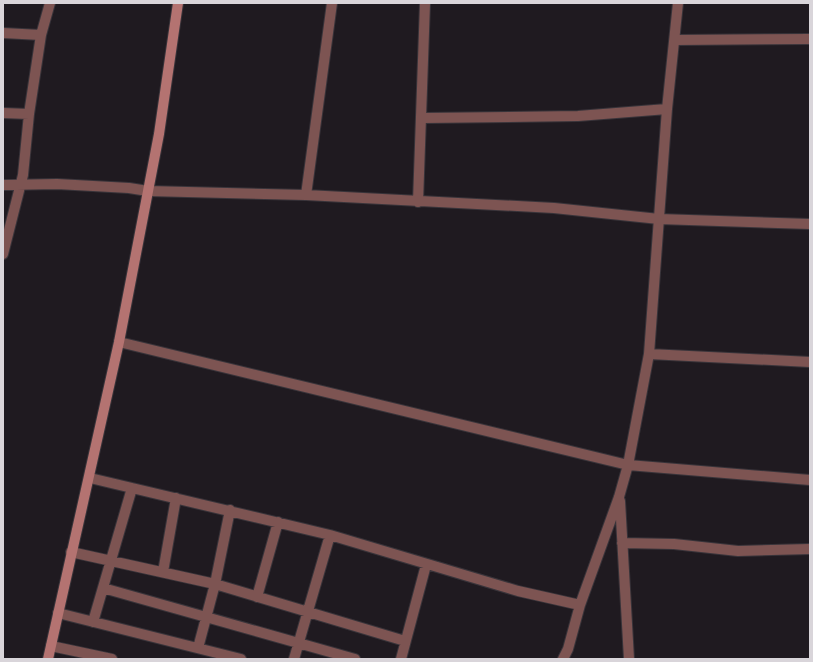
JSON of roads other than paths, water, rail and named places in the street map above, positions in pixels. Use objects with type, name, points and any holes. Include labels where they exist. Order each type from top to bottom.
[{"type":"street","points":[[3,254],[20,186],[41,35],[50,3]]},
{"type":"street","points":[[48,659],[71,552],[90,478],[119,342],[148,191],[178,3]]},
{"type":"street","points":[[306,195],[332,3]]},
{"type":"street","points":[[418,202],[425,3]]},
{"type":"street","points":[[563,659],[568,649],[580,605],[619,497],[628,466],[649,354],[667,109],[678,3]]},
{"type":"street","points":[[3,33],[41,35]]},
{"type":"street","points":[[674,40],[810,39]]},
{"type":"street","points":[[422,118],[570,116],[667,109]]},
{"type":"street","points":[[3,113],[29,114]]},
{"type":"street","points":[[3,185],[20,186],[57,184],[129,188],[148,191],[306,195],[554,208],[659,219],[810,224]]},
{"type":"street","points":[[119,342],[628,466],[810,480]]},
{"type":"street","points":[[649,354],[810,362]]},
{"type":"street","points":[[90,478],[230,510],[330,535],[426,565],[518,591],[580,605]]},
{"type":"street","points":[[93,622],[132,488]]},
{"type":"street","points":[[619,497],[629,659]]},
{"type":"street","points":[[163,572],[176,498]]},
{"type":"street","points":[[198,648],[215,584],[230,510]]},
{"type":"street","points":[[257,597],[278,522]]},
{"type":"street","points":[[294,659],[330,535]]},
{"type":"street","points":[[622,543],[674,544],[738,551],[810,549]]},
{"type":"street","points":[[71,552],[215,584],[405,641]]},
{"type":"street","points":[[401,659],[426,565]]},
{"type":"street","points":[[103,588],[355,659]]},
{"type":"street","points":[[58,613],[240,659]]},
{"type":"street","points":[[51,646],[112,659]]}]
